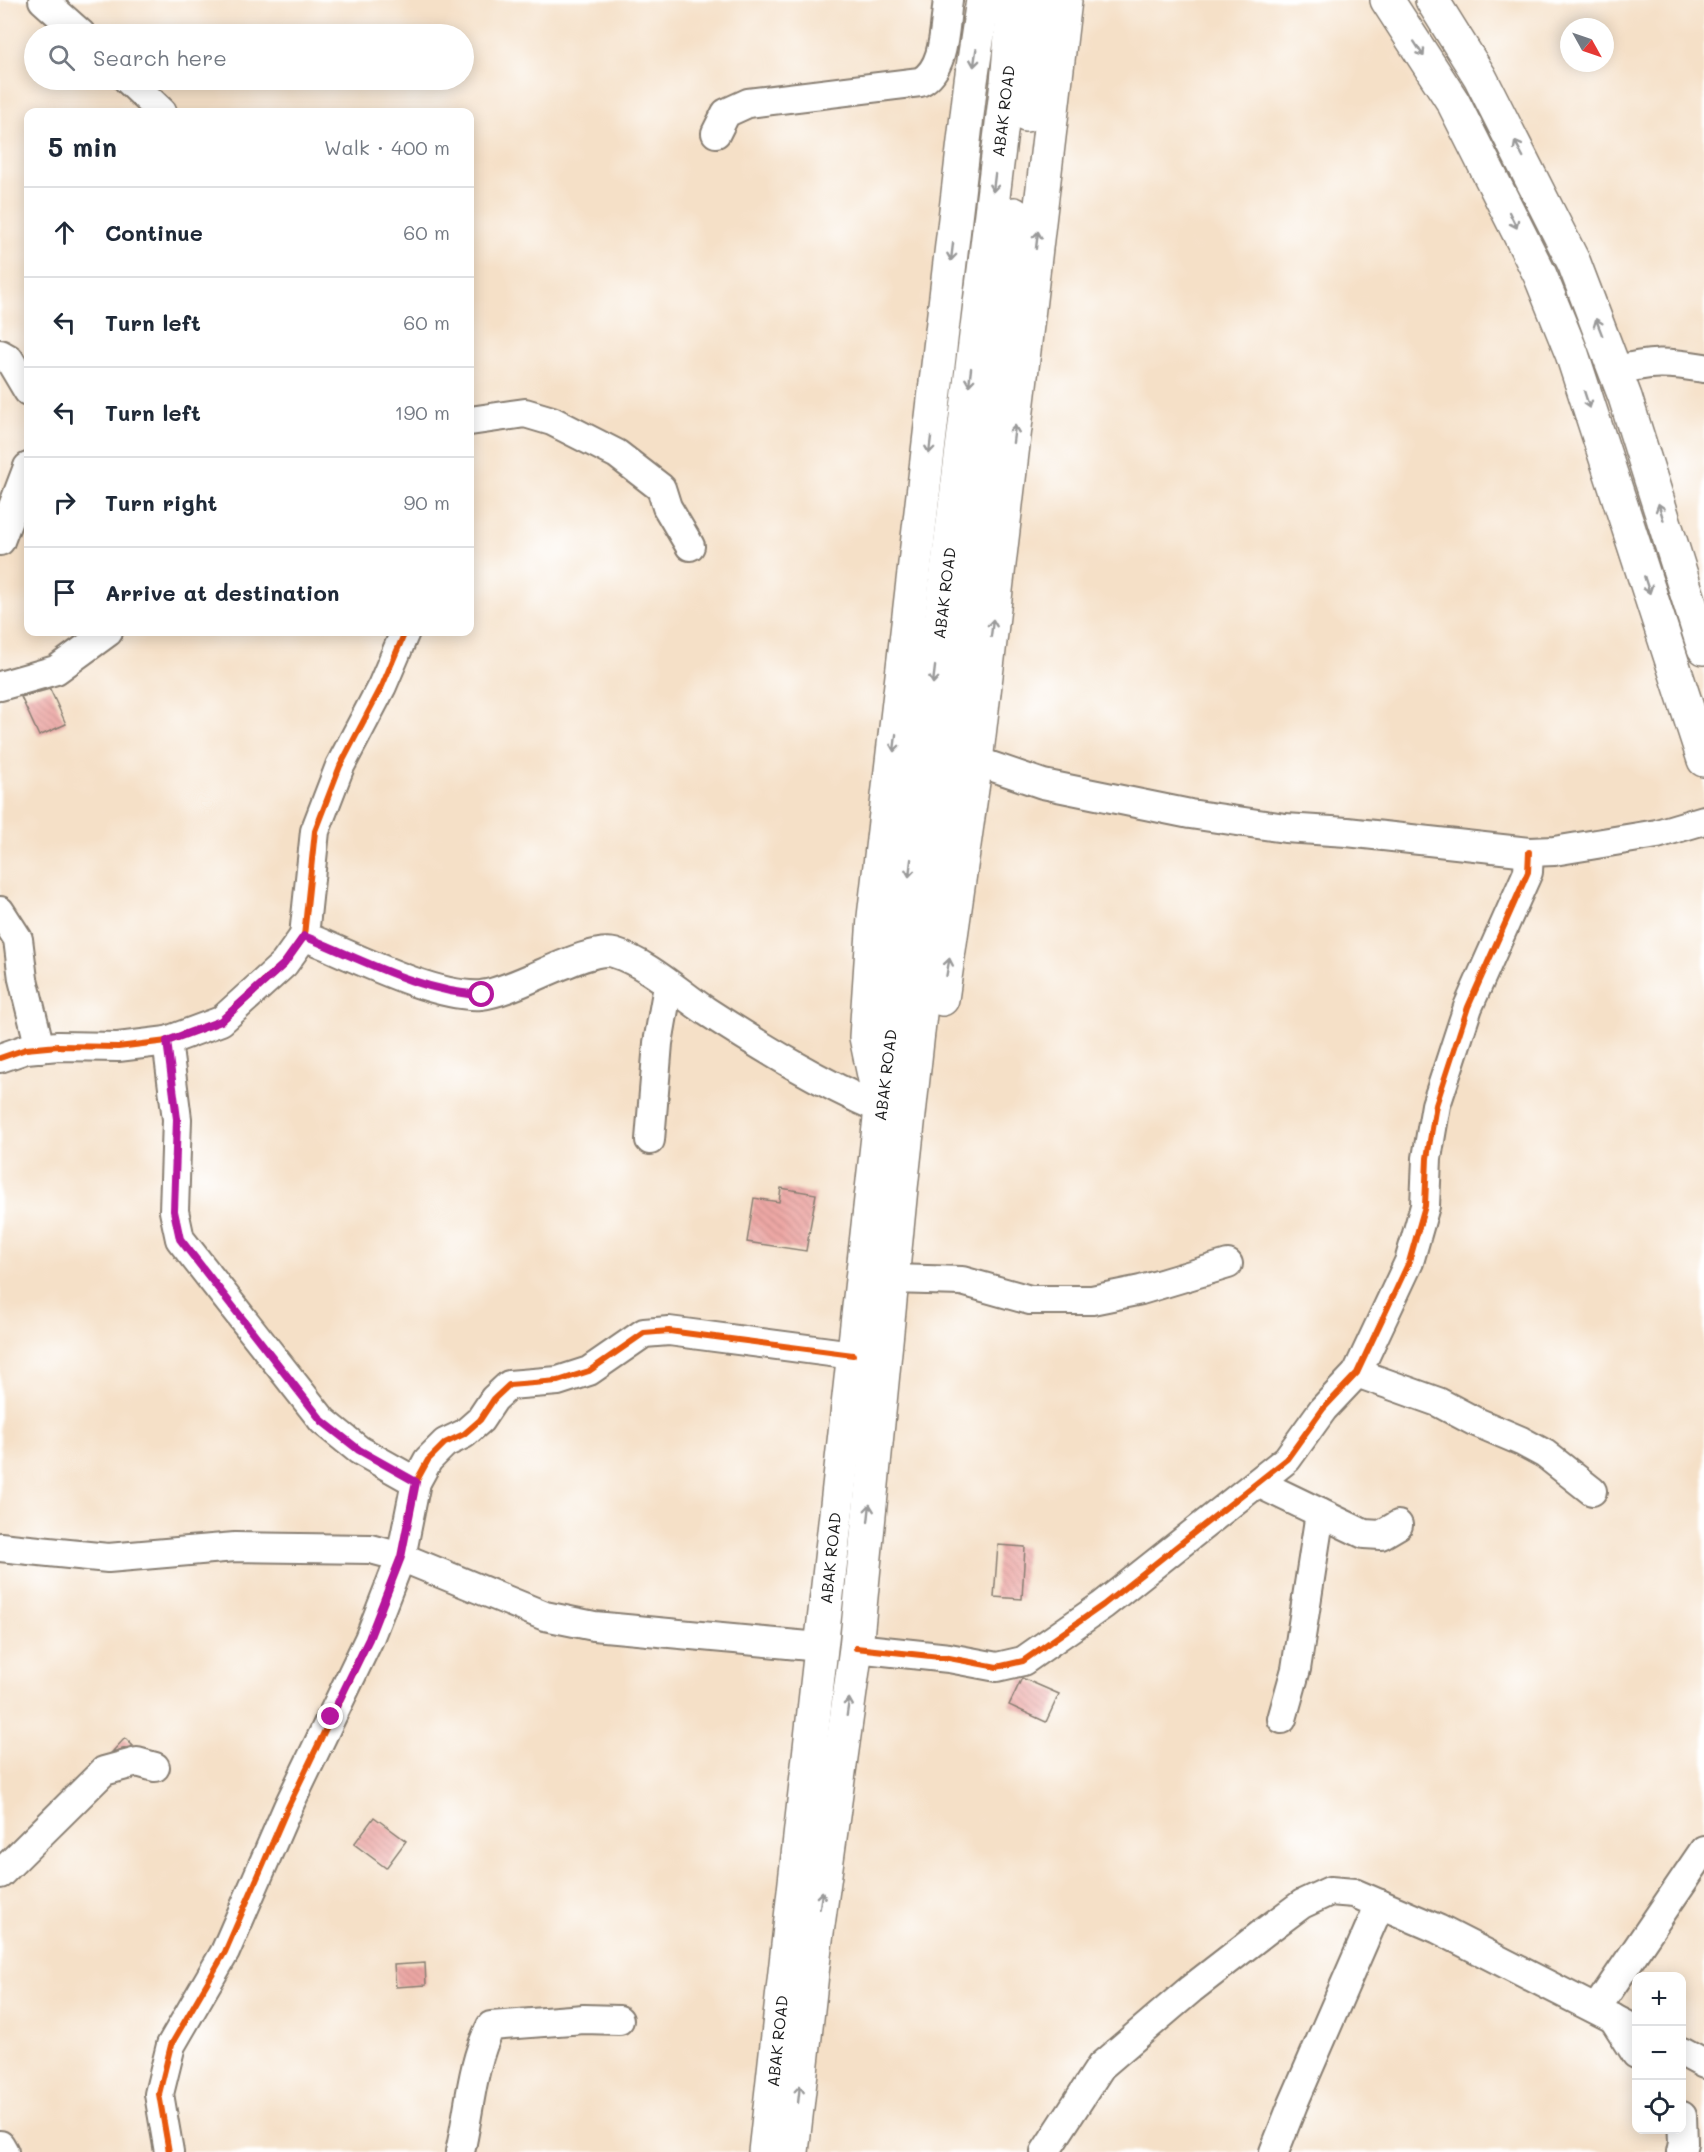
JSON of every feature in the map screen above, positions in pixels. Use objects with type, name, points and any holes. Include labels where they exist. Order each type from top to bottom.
[{"type":"highway","points":[[881,1109],[866,1037],[874,917],[971,81],[983,0]]},
{"type":"highway","name":"ABAK ROAD","points":[[765,2152],[881,1109],[1005,95],[1014,0]]},
{"type":"highway","name":"ABAK ROAD","points":[[792,2152],[815,1947],[856,1648],[901,1188],[946,775],[1039,0]]},
{"type":"highway","points":[[901,1188],[935,1043],[956,917],[1065,0]]},
{"type":"highway","points":[[1387,0],[1453,102],[1540,275],[1572,354],[1704,760]]},
{"type":"highway","points":[[1432,0],[1480,77],[1529,169],[1574,262],[1616,371],[1704,648]]},
{"type":"street","points":[[43,0],[70,24]]},
{"type":"street","points":[[716,133],[726,113],[748,103],[920,82],[931,76],[938,64],[948,0]]},
{"type":"street","points":[[139,90],[158,108]]},
{"type":"street","points":[[0,354],[9,359],[24,384]]},
{"type":"street","points":[[1616,371],[1646,363],[1666,362],[1704,368]]},
{"type":"street","points":[[474,420],[525,413],[552,421],[617,454],[661,488],[667,507],[690,546]]},
{"type":"street","points":[[0,541],[24,478]]},
{"type":"street","points":[[0,686],[56,670],[103,636]]},
{"type":"street","points":[[0,1058],[26,1049],[118,1047],[167,1041],[221,1021],[284,964],[304,936],[315,831],[340,766],[382,686],[403,636]]},
{"type":"street","points":[[976,761],[1043,784],[1190,814],[1285,828],[1347,832],[1529,852],[1554,851],[1657,834],[1704,820]]},
{"type":"street","points":[[856,1648],[949,1658],[997,1667],[1023,1661],[1103,1605],[1287,1459],[1323,1410],[1357,1373],[1409,1262],[1425,1206],[1427,1158],[1436,1105],[1468,1006],[1528,872],[1529,852]]},
{"type":"street","points":[[0,910],[18,939],[23,979],[39,1048]]},
{"type":"street","points":[[304,936],[429,987],[459,994],[482,995],[558,969],[590,953],[612,952],[641,966],[668,986],[820,1082],[881,1109]]},
{"type":"street","points":[[650,1140],[658,1043],[668,986]]},
{"type":"street","points":[[167,1041],[177,1119],[174,1211],[180,1239],[322,1421],[359,1450],[416,1482]]},
{"type":"street","points":[[892,1279],[962,1281],[1030,1300],[1092,1300],[1141,1290],[1228,1264]]},
{"type":"street","points":[[169,2152],[159,2094],[171,2045],[225,1952],[288,1807],[369,1639],[401,1557],[416,1482],[428,1460],[445,1443],[464,1434],[480,1420],[494,1399],[509,1385],[558,1381],[590,1371],[644,1333],[669,1331],[853,1355]]},
{"type":"street","points":[[1357,1373],[1438,1402],[1474,1421],[1521,1441],[1545,1454],[1592,1491]]},
{"type":"street","points":[[1258,1483],[1364,1534],[1382,1535],[1398,1525]]},
{"type":"street","points":[[1282,1719],[1296,1669],[1320,1513]]},
{"type":"street","points":[[0,1547],[108,1558],[235,1547],[371,1549],[401,1557],[545,1616],[594,1626],[820,1647]]},
{"type":"street","points":[[0,1874],[104,1771],[137,1762],[155,1767]]},
{"type":"street","points":[[1615,2019],[1704,1850]]},
{"type":"street","points":[[1045,2152],[1101,2066],[1191,1989],[1276,1923],[1302,1904],[1330,1891],[1354,1893],[1438,1929],[1615,2019],[1632,2047]]},
{"type":"street","points":[[1274,2152],[1380,1904]]},
{"type":"street","points":[[460,2152],[472,2084],[483,2041],[491,2026],[584,2019],[619,2020]]},
{"type":"street","points":[[1686,2054],[1704,2064]]},
{"type":"street","points":[[1681,2152],[1683,2134]]},
{"type":"street","points":[[0,2145],[4,2152]]},
{"type":"building","points":[[50,689],[66,724],[39,736],[21,697]]},
{"type":"building","points":[[781,1188],[816,1194],[806,1251],[747,1242],[754,1198],[779,1202]]},
{"type":"building","points":[[998,1545],[1025,1547],[1022,1599],[994,1597]]},
{"type":"building","points":[[1022,1678],[1059,1694],[1046,1722],[1009,1705]]},
{"type":"building","points":[[125,1738],[133,1746],[112,1752]]},
{"type":"building","points":[[374,1817],[406,1841],[386,1868],[354,1844]]},
{"type":"building","points":[[425,1963],[426,1985],[396,1987],[394,1965]]},
{"type":"cycle path","points":[[0,1058],[26,1049],[58,1046],[118,1047],[167,1041],[221,1021],[284,964],[304,936],[315,831],[340,766],[382,686],[403,636]]},
{"type":"cycle path","points":[[856,1648],[949,1658],[997,1667],[1023,1661],[1103,1605],[1287,1459],[1323,1409],[1357,1373],[1409,1262],[1425,1206],[1427,1158],[1436,1105],[1468,1007],[1528,872],[1529,852]]},
{"type":"cycle path","points":[[169,2152],[159,2094],[171,2045],[225,1952],[288,1807],[369,1639],[401,1557],[416,1482],[428,1460],[445,1443],[464,1434],[480,1420],[494,1399],[509,1385],[558,1381],[589,1371],[644,1333],[669,1331],[853,1355]]},
{"type":"route","points":[[331,1717],[369,1639],[401,1557],[416,1482],[359,1450],[322,1421],[180,1239],[174,1211],[177,1119],[175,1086],[167,1041],[221,1021],[245,1002],[284,964],[304,936],[429,987],[459,994],[482,995]]}]
